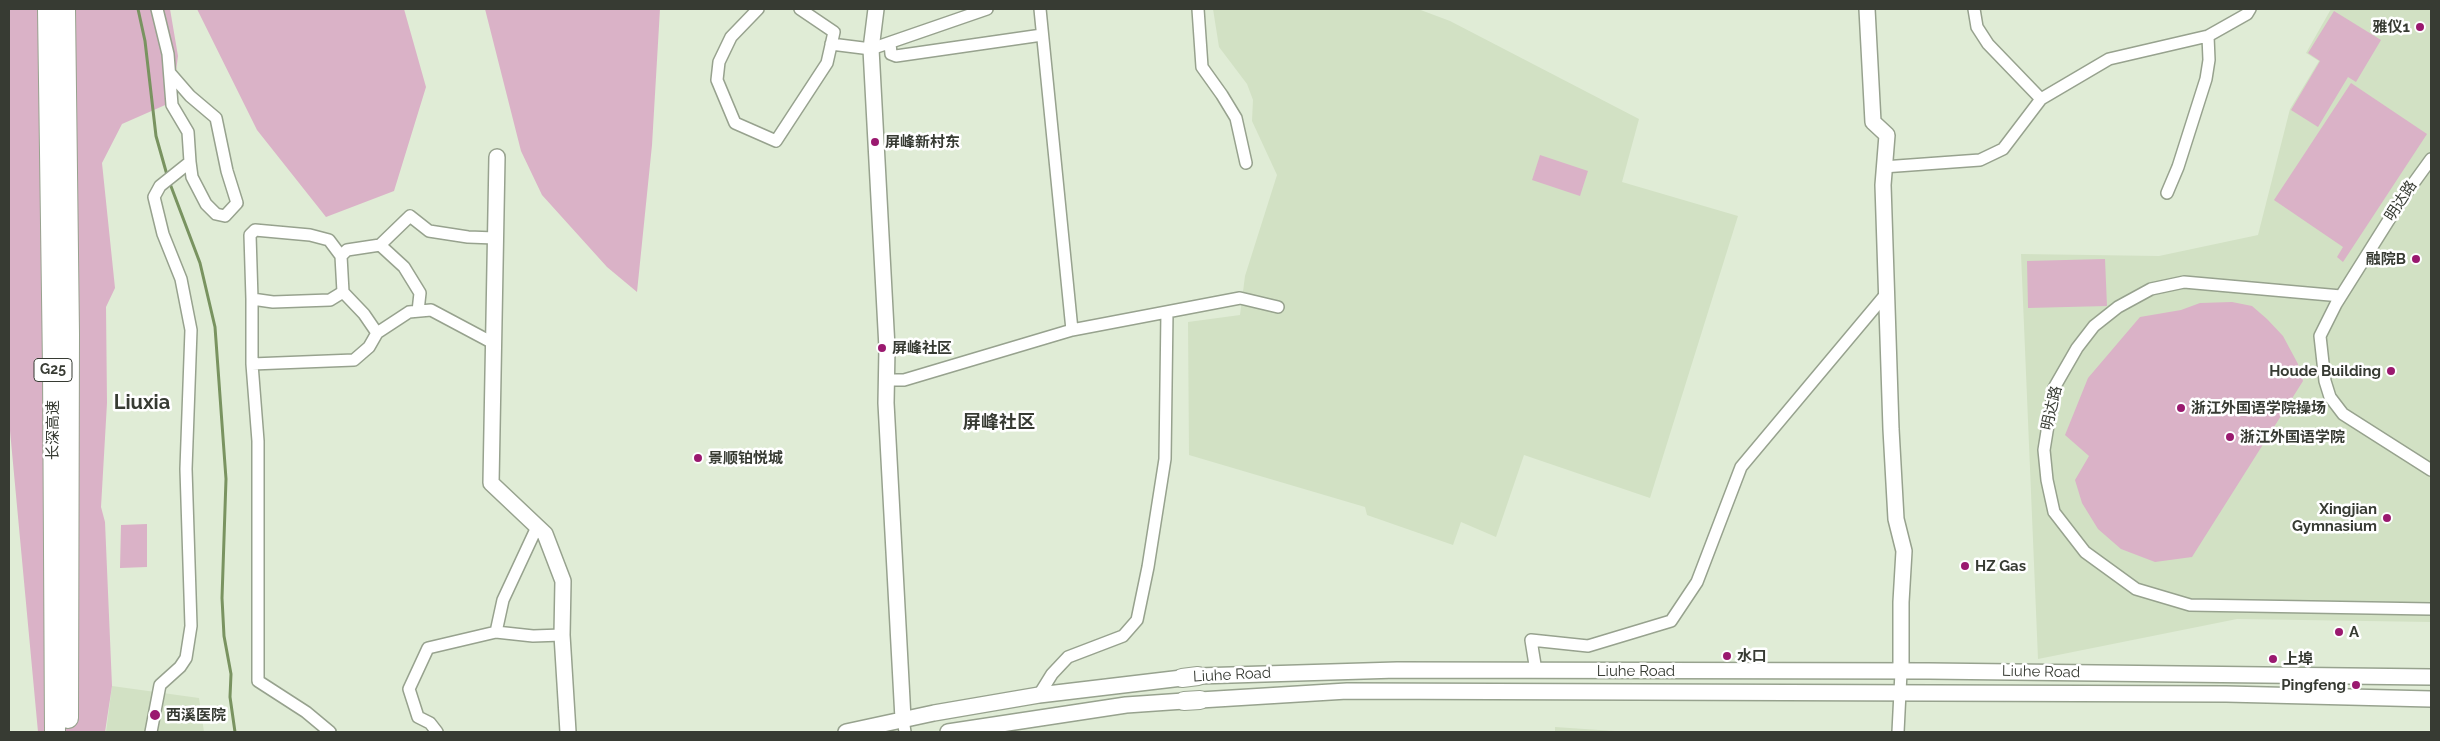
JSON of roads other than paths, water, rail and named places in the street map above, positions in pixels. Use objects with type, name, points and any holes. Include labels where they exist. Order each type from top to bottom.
[{"type":"highway","name":"长深高速","points":[[48,9],[53,367],[55,732]]},
{"type":"highway","name":"长深高速","points":[[64,9],[69,334],[68,732]]},
{"type":"main road","points":[[876,9],[871,49],[887,348],[885,380],[904,725]]},
{"type":"main road","points":[[1868,9],[1873,122],[1887,135],[1883,167],[1886,294],[1896,519],[1904,551],[1900,672]]},
{"type":"main road","points":[[497,157],[491,483],[545,534],[563,581],[562,635],[568,732]]},
{"type":"main road","name":"Liuhe Road","points":[[846,732],[904,725],[1039,695],[1190,677],[1360,671],[1900,672],[2431,677]]},
{"type":"main road","name":"Liuhe Road","points":[[948,732],[1126,705],[1347,691],[2226,694],[2431,699]]},
{"type":"street","points":[[157,9],[170,73],[172,105],[188,132],[186,166],[206,204],[216,214],[225,216],[237,203],[226,171],[216,118],[190,96],[170,73]]},
{"type":"street","points":[[758,9],[731,37],[719,62],[717,80],[735,123],[776,141],[827,63],[834,32],[800,9]]},
{"type":"street","points":[[831,44],[871,49],[988,9]]},
{"type":"street","points":[[1040,9],[1072,330]]},
{"type":"street","points":[[1198,9],[1202,67],[1236,118],[1246,163]]},
{"type":"street","points":[[1974,9],[1977,27],[1988,44],[2042,99]]},
{"type":"street","points":[[1883,167],[1980,160],[2003,149],[2042,99],[2109,59],[2208,36],[2247,14],[2250,9]]},
{"type":"street","points":[[890,42],[891,54],[896,56],[1042,35]]},
{"type":"street","points":[[2167,193],[2178,167],[2206,79],[2209,60],[2208,36]]},
{"type":"street","name":"明达路","points":[[2431,159],[2402,199],[2341,296],[2184,282],[2151,289],[2118,307],[2094,326],[2077,348],[2054,388],[2044,450],[2046,480],[2054,512],[2085,552],[2136,589],[2190,605],[2431,609]]},
{"type":"street","points":[[151,732],[160,685],[180,667],[186,658],[191,626],[186,469],[190,330],[181,278],[163,234],[154,197],[160,186],[186,166]]},
{"type":"street","points":[[341,256],[347,250],[380,245],[410,216],[429,231],[468,237],[495,238]]},
{"type":"street","points":[[330,732],[306,712],[258,681],[258,441],[252,364],[250,235],[255,230],[310,235],[330,240],[341,256],[343,292],[364,314],[377,334]]},
{"type":"street","points":[[380,245],[404,267],[420,293],[418,311]]},
{"type":"street","points":[[252,299],[273,302],[330,300],[343,292]]},
{"type":"street","points":[[1536,671],[1530,640],[1588,646],[1671,621],[1697,582],[1741,467],[1886,294]]},
{"type":"street","points":[[2341,296],[2320,336],[2325,381],[2330,397],[2343,414],[2431,470]]},
{"type":"street","points":[[885,380],[904,380],[1072,330],[1240,298],[1278,307]]},
{"type":"street","points":[[252,364],[354,360],[369,347],[377,334],[409,312],[418,311],[431,310],[493,343]]},
{"type":"street","points":[[1039,695],[1052,674],[1068,657],[1123,636],[1137,620],[1148,566],[1165,459],[1167,312]]},
{"type":"street","points":[[496,632],[503,600],[537,527]]},
{"type":"street","points":[[437,732],[430,723],[418,717],[408,689],[428,648],[496,632],[533,636],[562,635]]},
{"type":"street","points":[[1898,732],[1900,672]]},
{"type":"waterway","points":[[138,9],[145,41],[156,136],[167,175]]},
{"type":"waterway","points":[[169,181],[200,263],[215,327],[226,479],[222,598],[224,636],[231,674],[230,697],[235,732]]},
{"type":"place","name":"雅仪1","points":[[2420,27]]},
{"type":"place","name":"屏峰新村东","points":[[875,142]]},
{"type":"place","name":"融院B","points":[[2416,259]]},
{"type":"place","name":"屏峰社区","points":[[882,348]]},
{"type":"place","name":"Houde Building","points":[[2391,371]]},
{"type":"place","name":"浙江外国语学院操场","points":[[2181,408]]},
{"type":"place","name":"浙江外国语学院","points":[[2230,437]]},
{"type":"place","name":"景顺铂悦城","points":[[698,458]]},
{"type":"place","name":"Xingjian Gymnasium","points":[[2387,518]]},
{"type":"place","name":"HZ Gas","points":[[1965,566]]},
{"type":"place","name":"A","points":[[2339,632]]},
{"type":"place","name":"水口","points":[[1727,656]]},
{"type":"place","name":"上埠","points":[[2273,659]]},
{"type":"place","name":"Pingfeng","points":[[2356,685]]},
{"type":"place","name":"西溪医院","points":[[155,715]]},
{"type":"district","name":"Liuxia","points":[[142,403]]},
{"type":"district","name":"屏峰社区","points":[[999,423]]}]
